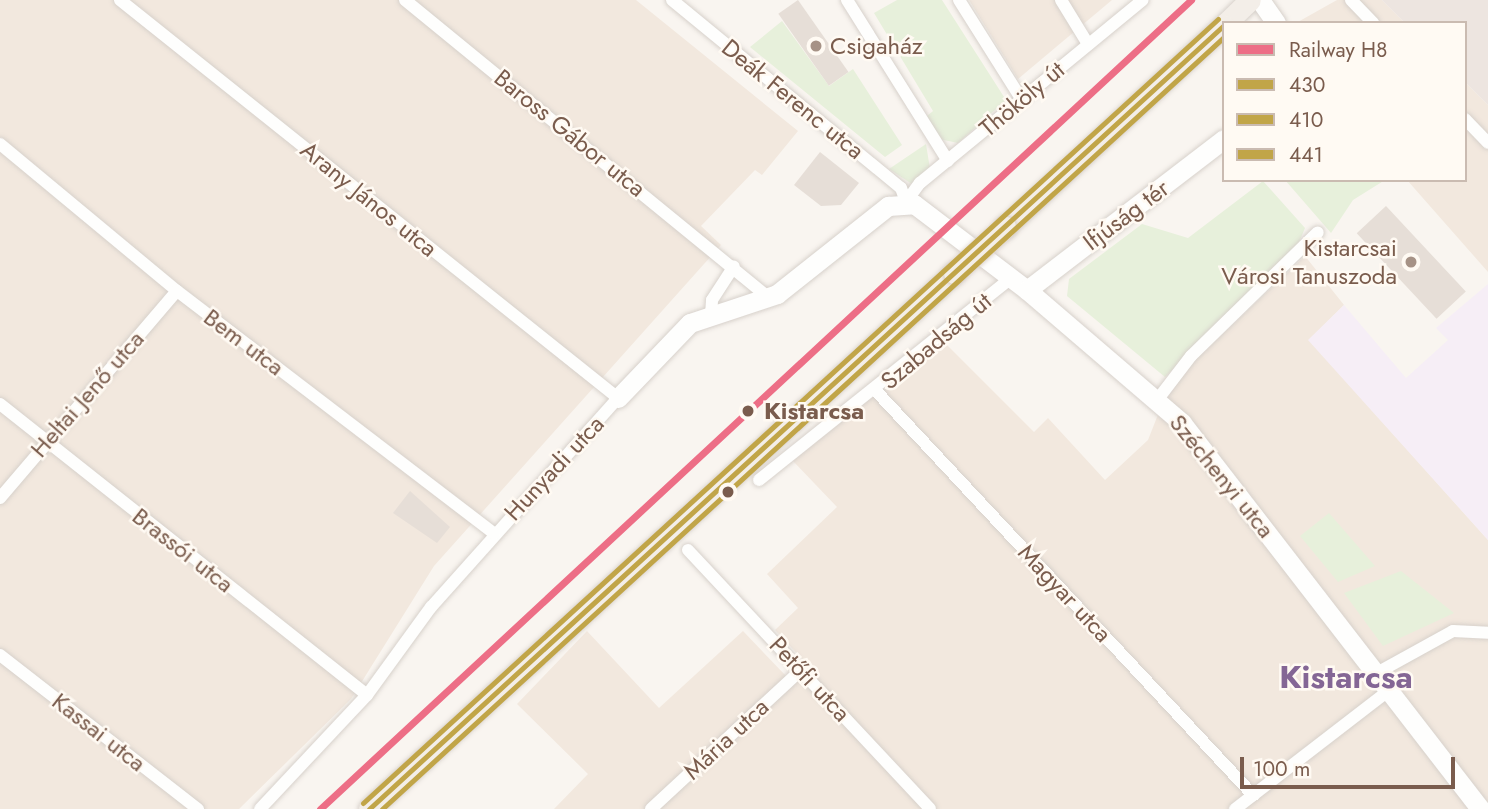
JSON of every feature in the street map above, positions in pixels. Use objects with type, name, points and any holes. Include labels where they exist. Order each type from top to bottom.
[{"type":"main road","points":[[1228,21],[1250,0]]},
{"type":"main road","points":[[1260,0],[1275,21]]},
{"type":"main road","points":[[369,809],[1222,27]]},
{"type":"main road","name":"Ifjúság tér","points":[[1019,284],[1222,140]]},
{"type":"main road","name":"Hunyadi utca","points":[[618,398],[690,323],[769,298],[878,212],[906,202]]},
{"type":"main road","name":"Széchenyi utca","points":[[906,202],[925,211],[1019,284],[1158,399],[1208,452],[1480,809]]},
{"type":"street","name":"Arany János utca","points":[[120,0],[618,398]]},
{"type":"street","name":"Baross Gábor utca","points":[[405,0],[769,298]]},
{"type":"street","name":"Deák Ferenc utca","points":[[673,0],[901,188],[906,202]]},
{"type":"street","points":[[847,0],[948,161]]},
{"type":"street","points":[[959,0],[1021,100]]},
{"type":"street","points":[[1061,0],[1088,44]]},
{"type":"street","name":"Thököly út","points":[[906,202],[920,183],[1143,0]]},
{"type":"street","points":[[1351,0],[1371,21]]},
{"type":"street","points":[[1467,121],[1488,143]]},
{"type":"street","name":"Bem utca","points":[[0,144],[177,291],[494,533]]},
{"type":"street","points":[[1158,399],[1191,356],[1318,232]]},
{"type":"street","points":[[711,315],[712,300],[734,267]]},
{"type":"street","name":"Szabadság út","points":[[759,480],[1019,284]]},
{"type":"street","name":"Heltai Jenő utca","points":[[0,498],[44,441],[177,291]]},
{"type":"street","name":"Magyar utca","points":[[876,391],[1254,795]]},
{"type":"street","name":"Hunyadi utca","points":[[260,809],[367,695],[494,533],[618,398]]},
{"type":"street","name":"Brassói utca","points":[[0,404],[367,695]]},
{"type":"street","name":"Petőfi utca","points":[[688,550],[928,808]]},
{"type":"street","points":[[1375,674],[1453,631],[1488,633]]},
{"type":"street","name":"Kassai utca","points":[[0,655],[198,809]]},
{"type":"street","name":"Mária utca","points":[[652,809],[802,670]]},
{"type":"street","points":[[1236,809],[1388,691]]},
{"type":"shaded area","points":[[0,0],[636,0],[798,131],[762,175],[755,170],[701,226],[721,245],[434,566],[351,699],[239,809],[0,809]]},
{"type":"shaded area","points":[[969,0],[1112,0],[1018,79]]},
{"type":"shaded area","points":[[1337,0],[1382,0],[1403,21],[1300,21]]},
{"type":"shaded area","points":[[1382,0],[1488,0],[1488,105],[1467,84],[1467,21],[1403,21]]},
{"type":"shaded area","points":[[1467,84],[1488,105],[1488,272],[1409,182],[1467,182]]},
{"type":"shaded area","points":[[1305,256],[1344,305],[1309,340],[1488,540],[1488,809],[554,809],[588,774],[517,704],[587,631],[659,708],[743,631],[786,676],[806,663],[775,630],[798,608],[767,574],[837,507],[793,461],[942,340],[1034,432],[1048,418],[1105,480],[1148,440],[1170,384]]},
{"type":"shaded area","points":[[1488,284],[1488,540],[1308,340],[1344,305],[1406,378],[1448,340],[1436,328]]},
{"type":"green space","points":[[897,0],[942,0],[1006,100],[958,143],[939,139],[927,116],[933,111],[874,13]]},
{"type":"green space","points":[[782,21],[829,86],[853,69],[902,145],[885,157],[750,47]]},
{"type":"green space","points":[[926,144],[930,169],[912,184],[889,169]]},
{"type":"green space","points":[[1262,182],[1305,228],[1297,247],[1165,377],[1067,296],[1069,279],[1142,224],[1188,238]]},
{"type":"green space","points":[[1287,182],[1382,182],[1353,200],[1331,233]]},
{"type":"green space","points":[[1329,513],[1375,566],[1338,582],[1300,536]]},
{"type":"green space","points":[[1401,571],[1454,613],[1383,646],[1344,593]]},
{"type":"building","name":"Csigaház","points":[[798,0],[848,72],[829,86],[778,14]]},
{"type":"building","points":[[820,152],[859,183],[841,205],[821,206],[794,185]]},
{"type":"building","name":"Kistarcsai Városi Tanuszoda","points":[[1386,206],[1466,292],[1437,319],[1357,233]]},
{"type":"building","points":[[410,491],[450,527],[437,543],[393,513]]},
{"type":"rail line","name":"H8","points":[[320,809],[1191,0]]},
{"type":"transit line","name":"441","points":[[363,803],[1218,19]]},
{"type":"transit line","name":"430","points":[[369,809],[1222,27]]},
{"type":"transit line","name":"410","points":[[382,809],[1222,39]]},
{"type":"place","name":"Csigaház","points":[[816,46]]},
{"type":"place","name":"Kistarcsai Városi Tanuszoda","points":[[1411,262]]},
{"type":"place","name":"Kistarcsa","points":[[748,411]]},
{"type":"district","name":"Kistarcsa","points":[[1346,677]]}]
